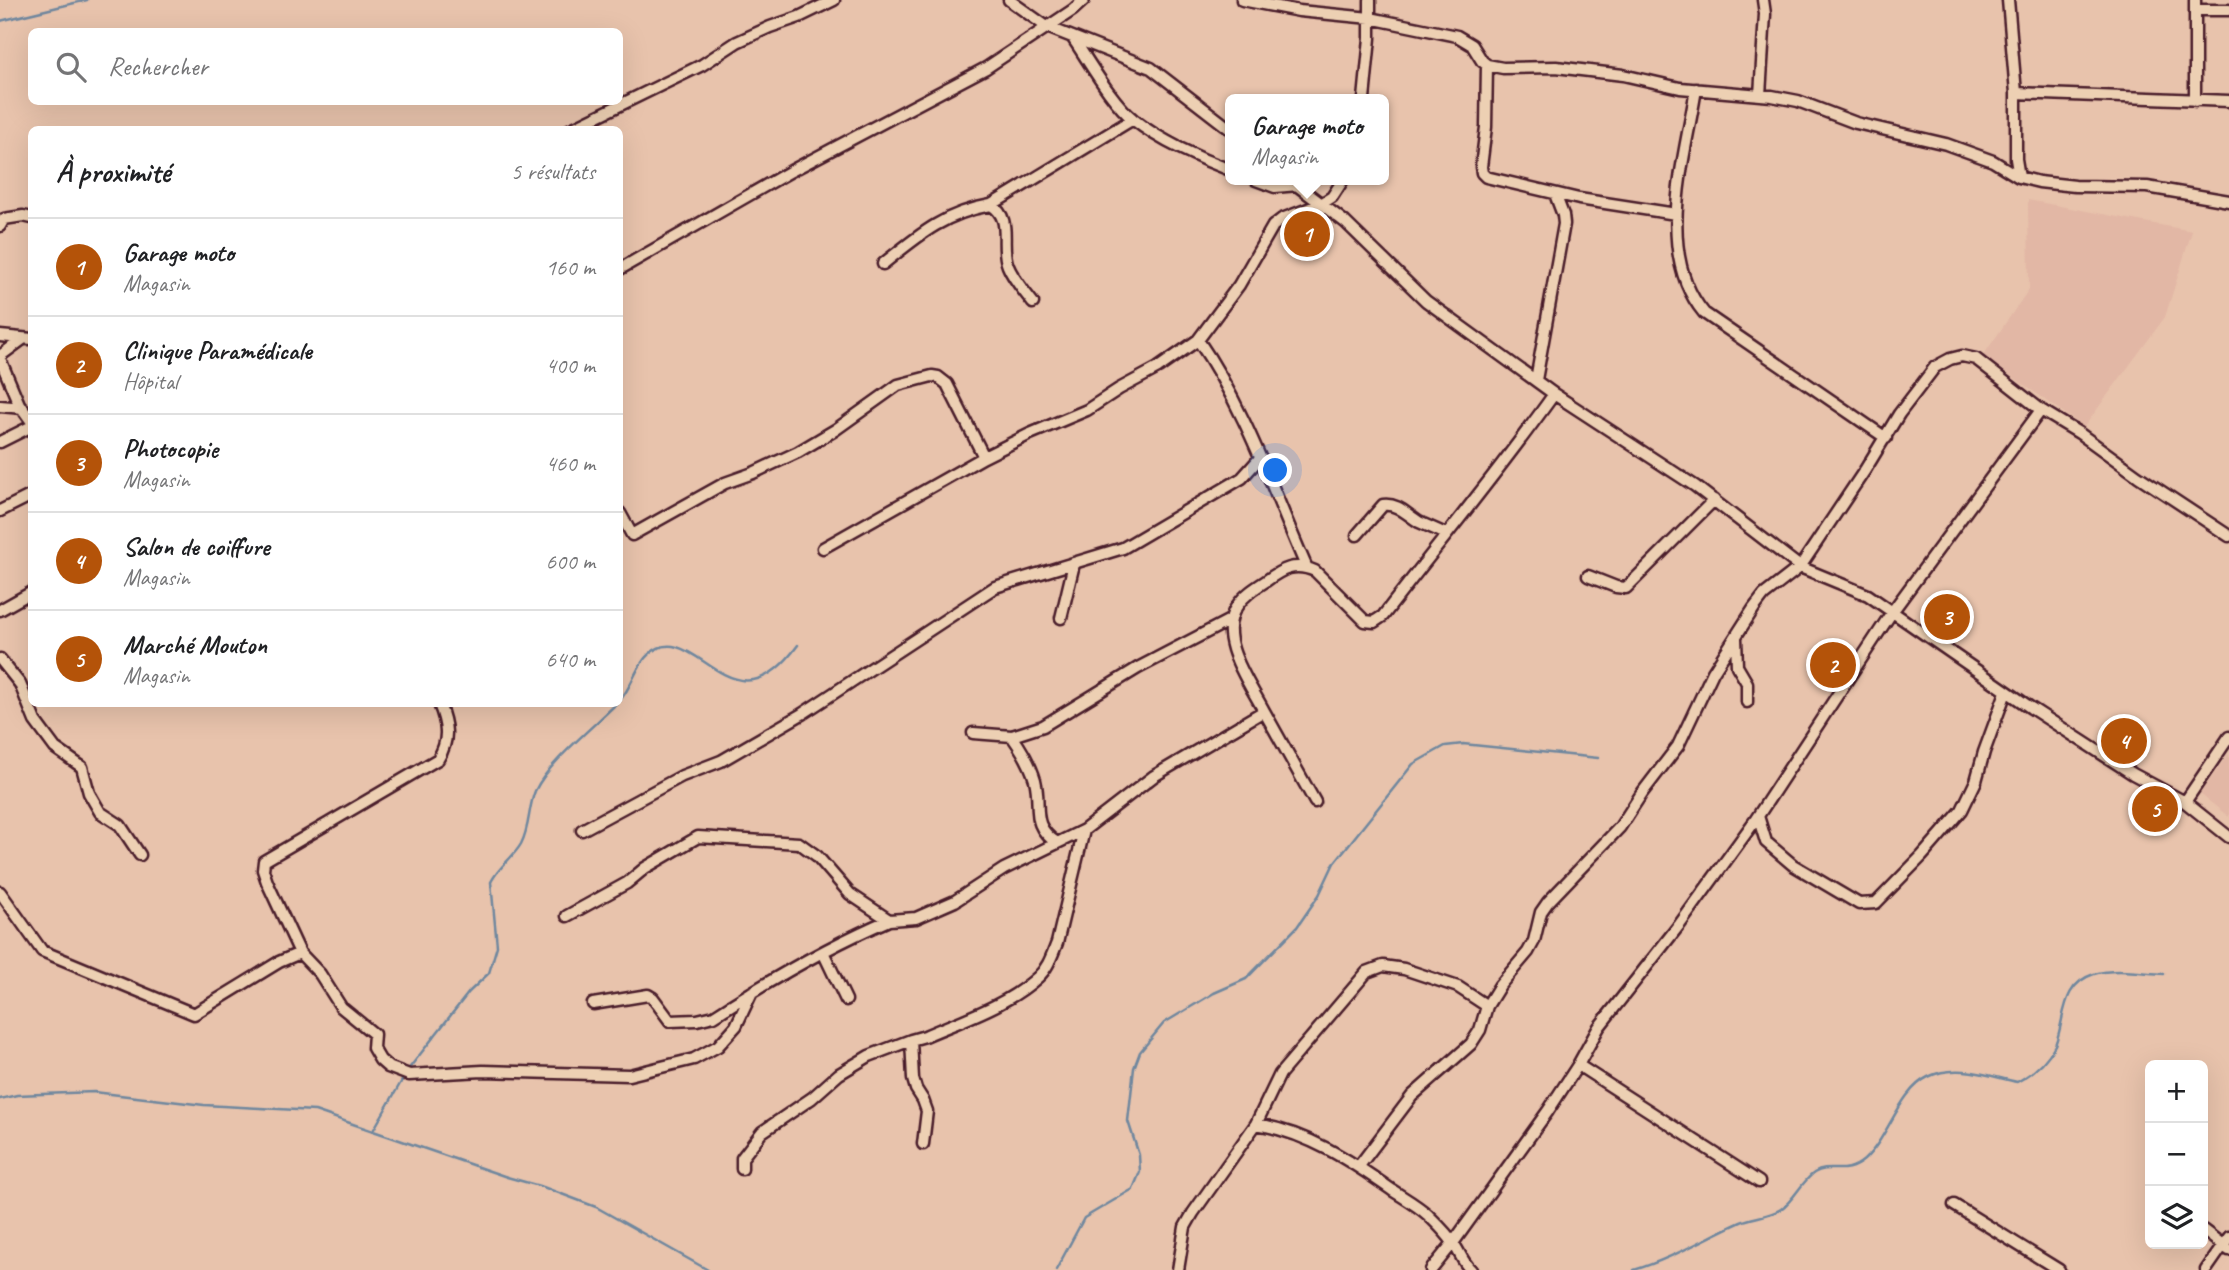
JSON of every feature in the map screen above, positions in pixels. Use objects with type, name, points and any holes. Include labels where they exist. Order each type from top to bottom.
[{"type":"street","points":[[623,104],[702,65],[737,43],[834,0]]},
{"type":"street","points":[[1009,0],[1047,27],[1151,68],[1225,125]]},
{"type":"street","points":[[623,267],[799,167],[986,68],[1084,0]]},
{"type":"street","points":[[1242,0],[1299,11],[1370,18],[1466,39],[1488,65],[1503,68],[1556,67],[1623,75],[1696,89],[1760,94],[1798,101],[1856,123],[1945,144],[1993,161],[2019,177],[2039,182],[2076,186],[2147,187],[2229,201]]},
{"type":"street","points":[[1364,94],[1370,0]]},
{"type":"street","points":[[1760,94],[1765,14],[1763,0]]},
{"type":"street","points":[[2008,0],[2016,93],[2016,159],[2019,177]]},
{"type":"street","points":[[2195,101],[2195,5],[2229,10]]},
{"type":"street","points":[[1072,36],[1103,83],[1133,119],[1197,158],[1225,168]]},
{"type":"street","points":[[1488,65],[1482,173],[1486,177],[1555,194],[1676,214]]},
{"type":"street","points":[[1696,89],[1676,214],[1676,244],[1686,288],[1704,313],[1886,438]]},
{"type":"street","points":[[2016,93],[2229,101]]},
{"type":"street","points":[[577,126],[620,105]]},
{"type":"street","points":[[883,264],[938,222],[973,208],[991,205],[1133,119]]},
{"type":"street","points":[[1298,185],[1345,222],[1426,301],[1554,394],[1714,500],[1800,566],[1868,595],[2007,692],[2133,774],[2185,802],[2229,837]]},
{"type":"street","points":[[823,548],[984,457],[1030,433],[1087,410],[1158,368],[1198,340],[1239,285],[1273,226],[1282,219],[1321,204],[1332,197],[1340,185]]},
{"type":"street","points":[[1536,380],[1564,225],[1555,194]]},
{"type":"street","points":[[991,205],[1000,211],[1004,219],[1006,261],[1009,269],[1033,303]]},
{"type":"street","points":[[0,226],[4,219],[28,217]]},
{"type":"street","points":[[0,336],[27,339]]},
{"type":"street","points":[[27,339],[0,358],[19,404],[28,417]]},
{"type":"street","points":[[1198,340],[1218,369],[1306,566]]},
{"type":"street","points":[[1359,1167],[1412,1096],[1471,1044],[1480,1030],[1487,1006],[1534,941],[1541,912],[1611,838],[1672,756],[1713,672],[1764,595],[1800,566],[1886,438],[1899,414],[1935,367],[1962,356],[1976,359],[2041,410],[2229,536]]},
{"type":"street","points":[[623,518],[632,535],[725,482],[753,473],[798,452],[835,430],[898,385],[926,376],[938,377],[947,384],[984,457]]},
{"type":"street","points":[[1315,802],[1230,644],[1230,620],[1236,607],[1245,596],[1282,569],[1306,566],[1315,571],[1365,621],[1374,622],[1383,616],[1505,462],[1554,394]]},
{"type":"street","points":[[0,406],[23,408]]},
{"type":"street","points":[[1431,1270],[1454,1243],[1548,1111],[1599,1027],[1680,924],[1758,816],[1892,612],[2041,410]]},
{"type":"street","points":[[0,442],[28,426]]},
{"type":"street","points":[[582,831],[681,776],[720,761],[802,715],[995,587],[1123,548],[1242,478],[1259,459]]},
{"type":"street","points":[[0,511],[28,497]]},
{"type":"street","points":[[1588,576],[1626,588],[1714,500]]},
{"type":"street","points":[[1357,535],[1383,505],[1387,504],[1446,534]]},
{"type":"street","points":[[1061,618],[1074,564]]},
{"type":"street","points":[[0,610],[28,594]]},
{"type":"street","points":[[973,733],[1012,736],[1043,726],[1138,668],[1230,620]]},
{"type":"street","points":[[1737,638],[1737,666],[1747,682],[1747,702]]},
{"type":"street","points":[[0,659],[20,684],[28,704]]},
{"type":"street","points":[[1758,816],[1766,842],[1793,865],[1859,904],[1876,903],[1962,810],[1976,782],[1984,752],[2007,692]]},
{"type":"street","points":[[29,707],[35,721],[55,748],[82,768],[89,793],[100,811],[120,825],[140,855]]},
{"type":"street","points":[[440,707],[446,721],[446,746],[438,759],[264,861],[263,870],[267,881],[300,953],[320,974],[341,1007],[374,1034],[373,1048],[380,1060],[388,1067],[409,1075],[483,1071],[629,1075],[694,1059],[718,1046],[736,1026],[752,992]]},
{"type":"street","points":[[593,1004],[648,995],[670,1021],[714,1016],[855,934],[889,920],[916,918],[940,908],[1003,869],[1084,830],[1154,776],[1264,711]]},
{"type":"street","points":[[1012,736],[1029,763],[1035,781],[1041,828],[1045,835],[1058,843]]},
{"type":"street","points":[[2185,802],[2229,737]]},
{"type":"street","points":[[742,1169],[742,1158],[762,1132],[812,1098],[849,1067],[879,1051],[925,1036],[1007,999],[1039,977],[1051,959],[1057,943],[1084,830]]},
{"type":"street","points":[[567,916],[628,883],[645,868],[698,837],[799,843],[817,856],[850,894],[889,920]]},
{"type":"street","points":[[0,892],[42,950],[194,1014],[279,962],[300,953]]},
{"type":"street","points":[[823,951],[846,1000]]},
{"type":"street","points":[[1178,1270],[1185,1227],[1192,1213],[1256,1124],[1280,1074],[1367,972],[1383,966],[1404,969],[1458,987],[1487,1006]]},
{"type":"street","points":[[911,1040],[913,1079],[927,1111],[923,1144]]},
{"type":"street","points":[[1578,1065],[1759,1182]]},
{"type":"street","points":[[1256,1124],[1270,1126],[1328,1148],[1359,1167],[1427,1214],[1454,1243],[1465,1265],[1471,1270]]},
{"type":"street","points":[[1954,1205],[2059,1270]]},
{"type":"street","points":[[2206,1270],[2227,1244],[2208,1233]]},
{"type":"shaded area","points":[[2028,200],[2192,231],[2165,317],[2084,427],[1983,356],[2029,289]]},
{"type":"shaded area","points":[[2229,753],[2229,817],[2200,794]]},
{"type":"waterway","points":[[0,21],[87,0]]},
{"type":"waterway","points":[[623,696],[649,654],[666,646],[682,649],[734,678],[753,680],[774,670],[798,645]]},
{"type":"waterway","points":[[407,1071],[469,992],[489,973],[497,946],[491,882],[521,844],[535,791],[541,780],[560,757],[613,707]]},
{"type":"waterway","points":[[1056,1270],[1084,1218],[1133,1189],[1140,1172],[1139,1155],[1128,1121],[1134,1068],[1140,1052],[1164,1023],[1214,993],[1246,979],[1297,927],[1319,895],[1334,863],[1413,764],[1445,746],[1463,744],[1598,758]]},
{"type":"waterway","points":[[1634,1270],[1675,1254],[1741,1222],[1781,1209],[1806,1181],[1820,1170],[1844,1169],[1857,1165],[1873,1150],[1909,1093],[1928,1077],[1961,1071],[2017,1082],[2023,1079],[2052,1051],[2066,1003],[2075,986],[2083,979],[2111,971],[2164,974]]},
{"type":"waterway","points":[[374,1129],[404,1077]]},
{"type":"waterway","points":[[0,1099],[17,1095],[94,1092],[204,1105],[315,1111],[596,1207],[708,1270]]},
{"type":"place","name":"Garage moto","points":[[1307,234]]},
{"type":"place","name":"Photocopie","points":[[1947,617]]},
{"type":"place","name":"Clinique Paramédicale","points":[[1833,665]]},
{"type":"place","name":"Salon de coiffure","points":[[2124,741]]},
{"type":"place","name":"Marché Mouton","points":[[2155,809]]}]
